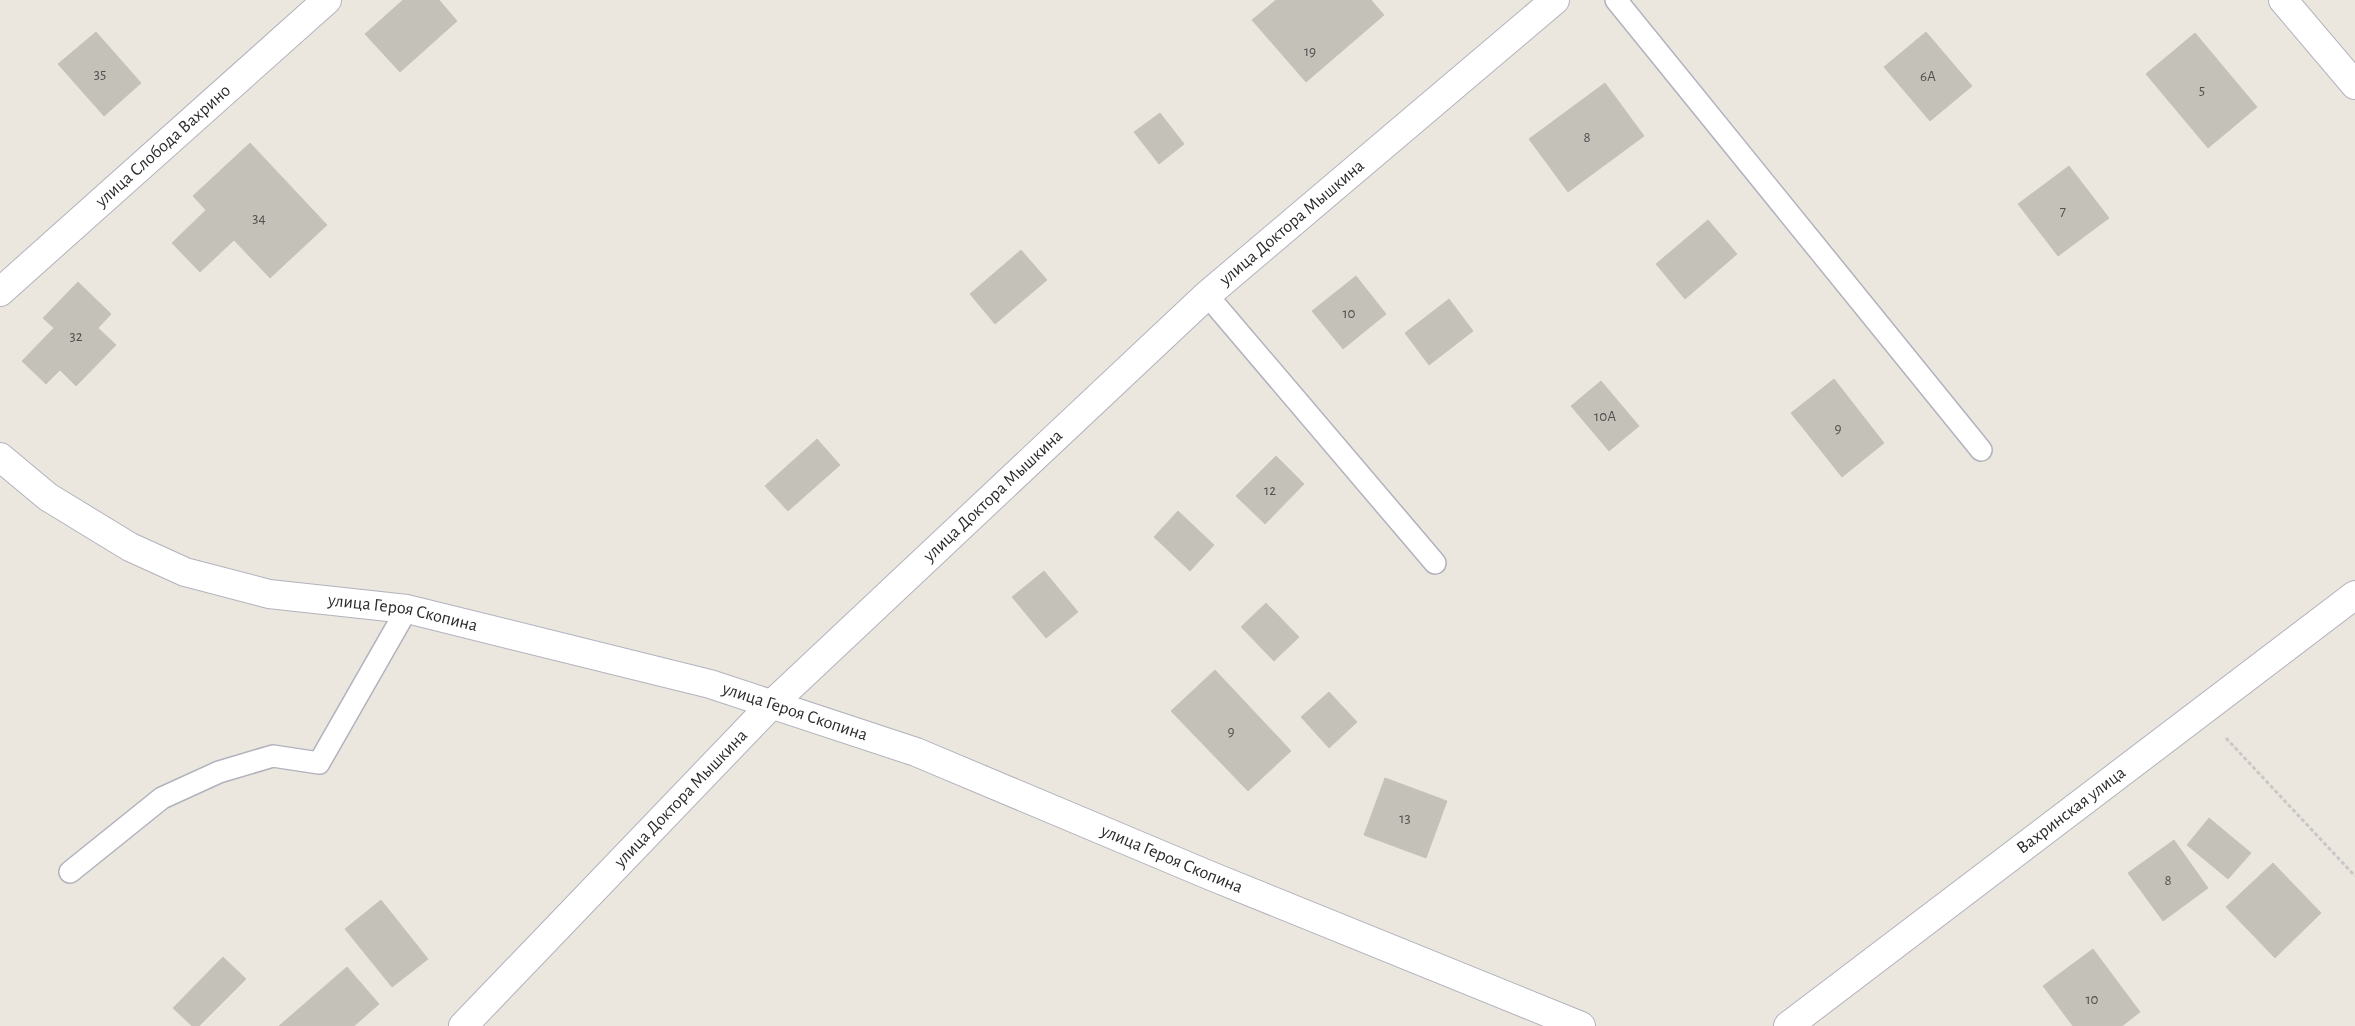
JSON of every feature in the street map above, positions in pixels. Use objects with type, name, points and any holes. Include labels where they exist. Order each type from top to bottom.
[{"type":"street","name":"улица Слобода Вахрино","points":[[0,292],[328,0]]},
{"type":"street","name":"улица Доктора Мышкина","points":[[463,1026],[772,704],[1207,295],[1555,0]]},
{"type":"street","points":[[2282,0],[2355,85]]},
{"type":"street","name":"улица Героя Скопина","points":[[0,457],[48,497],[130,547],[184,572],[269,594],[407,610],[710,684],[772,704],[916,752],[1211,876],[1581,1026]]},
{"type":"street","name":"Вахринская улица","points":[[1788,1026],[2355,595]]},
{"type":"lane","points":[[1616,0],[1981,450]]},
{"type":"lane","points":[[1207,295],[1435,564]]},
{"type":"lane","points":[[70,872],[162,798],[219,772],[273,756],[319,764],[407,610]]},
{"type":"path","points":[[2201,711],[2355,876]]},
{"type":"building","points":[[403,0],[439,0],[457,21],[400,72],[365,34]]},
{"type":"building","points":[[1276,0],[1371,0],[1384,15],[1306,82],[1252,20]]},
{"type":"building","points":[[96,32],[141,83],[104,116],[58,64]]},
{"type":"building","points":[[1926,32],[1972,86],[1930,121],[1884,67]]},
{"type":"building","points":[[2195,33],[2257,107],[2208,148],[2146,74]]},
{"type":"building","points":[[1605,83],[1644,136],[1568,192],[1529,139]]},
{"type":"building","points":[[1160,113],[1184,144],[1159,164],[1134,132]]},
{"type":"building","points":[[250,143],[327,225],[270,278],[234,240],[200,272],[172,243],[206,210],[193,196]]},
{"type":"building","points":[[2069,166],[2109,218],[2058,256],[2018,204]]},
{"type":"building","points":[[1708,220],[1737,254],[1685,299],[1656,264]]},
{"type":"building","points":[[1021,250],[1047,280],[995,324],[970,294]]},
{"type":"building","points":[[1356,276],[1386,314],[1343,349],[1312,311]]},
{"type":"building","points":[[78,282],[111,314],[98,328],[116,345],[76,386],[60,370],[46,384],[22,361],[54,328],[43,318]]},
{"type":"building","points":[[1449,299],[1473,331],[1429,365],[1405,333]]},
{"type":"building","points":[[1834,379],[1884,443],[1842,477],[1791,413]]},
{"type":"building","points":[[1601,381],[1639,426],[1609,451],[1571,406]]},
{"type":"building","points":[[817,439],[840,465],[788,511],[765,486]]},
{"type":"building","points":[[1276,456],[1304,484],[1265,524],[1236,496]]},
{"type":"building","points":[[1178,511],[1214,545],[1190,571],[1154,537]]},
{"type":"building","points":[[1044,571],[1078,612],[1046,638],[1012,597]]},
{"type":"building","points":[[1266,603],[1299,637],[1274,661],[1241,627]]},
{"type":"building","points":[[1215,670],[1291,751],[1248,791],[1171,711]]},
{"type":"building","points":[[1329,692],[1357,722],[1329,748],[1301,717]]},
{"type":"building","points":[[1385,778],[1447,801],[1426,858],[1364,835]]},
{"type":"building","points":[[2209,818],[2251,853],[2228,879],[2187,845]]},
{"type":"building","points":[[2174,840],[2208,888],[2163,921],[2128,873]]},
{"type":"building","points":[[2273,863],[2321,913],[2275,958],[2226,907]]},
{"type":"building","points":[[381,900],[428,959],[392,987],[345,929]]},
{"type":"building","points":[[2093,949],[2140,1012],[2122,1026],[2073,1026],[2043,986]]},
{"type":"building","points":[[223,957],[246,979],[199,1026],[192,1026],[173,1008]]},
{"type":"building","points":[[347,967],[379,1004],[354,1026],[279,1026]]}]
